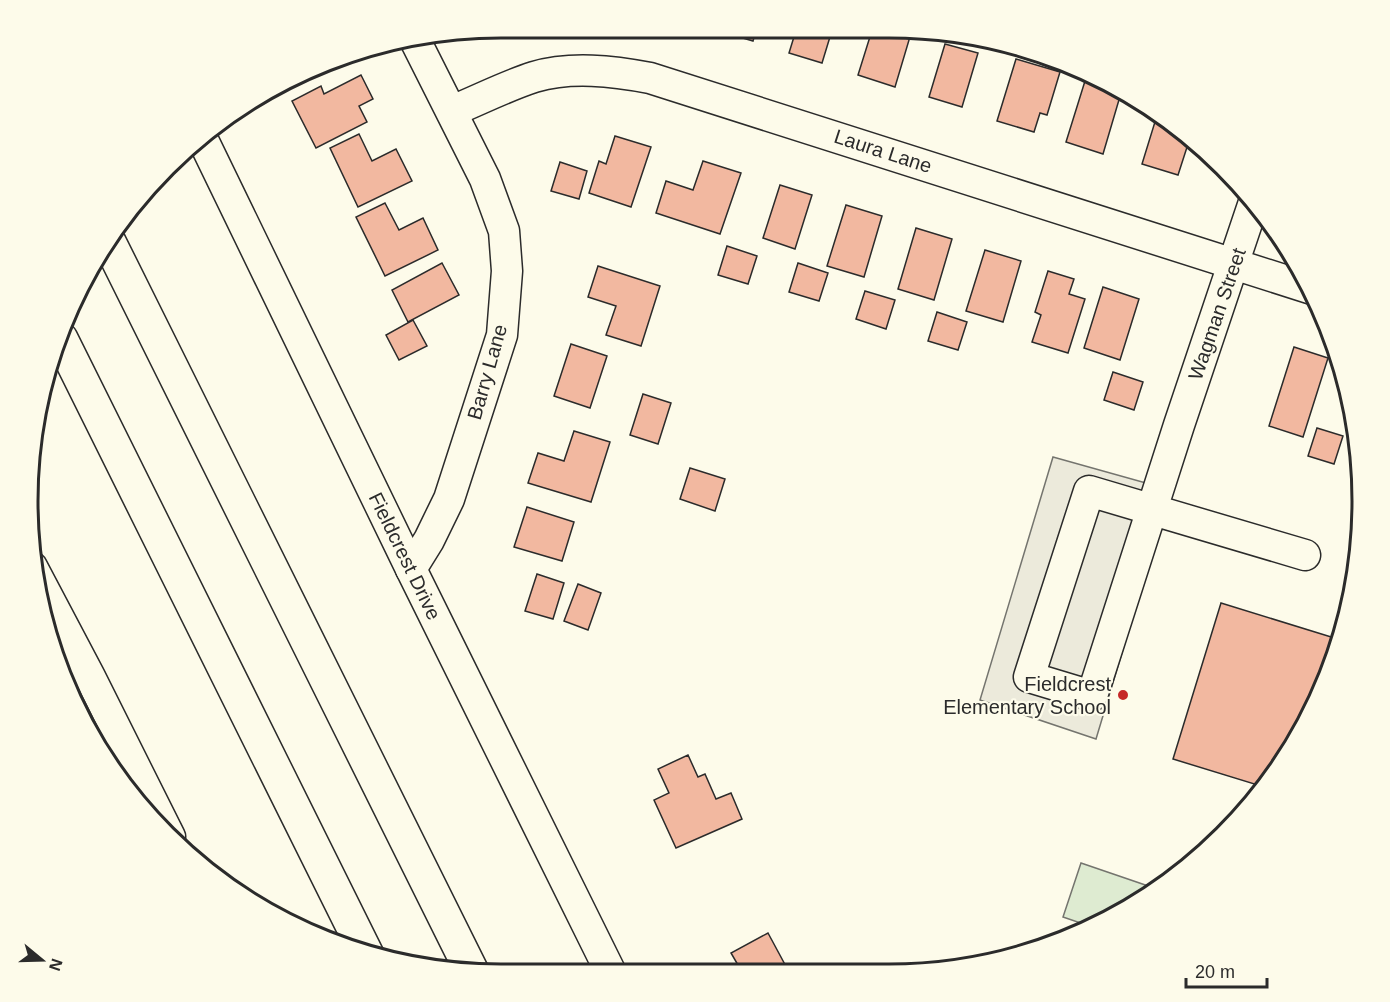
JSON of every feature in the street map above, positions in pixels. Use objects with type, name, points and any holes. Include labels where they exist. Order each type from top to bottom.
[{"type":"highway","points":[[112,249],[469,964]]},
{"type":"highway","points":[[64,346],[362,943]]},
{"type":"highway","points":[[58,365],[108,433]]},
{"type":"street","name":"Barry Lane","points":[[411,569],[429,540],[448,499],[502,335],[507,271],[504,231],[485,179],[418,45]]},
{"type":"street","name":"Laura Lane","points":[[452,111],[535,77],[559,72],[595,71],[628,74],[678,86],[1299,285]]},
{"type":"street","name":"Fieldcrest Drive","points":[[205,145],[411,569],[607,964]]},
{"type":"street","name":"Wagman Street","points":[[1152,510],[1251,212]]},
{"type":"street","points":[[1152,510],[1092,696],[1029,677],[1089,491],[1305,555]]},
{"type":"street","points":[[53,619],[77,681],[150,803]]},
{"type":"green space","points":[[1081,863],[1147,886],[1080,923],[1063,917]]},
{"type":"shaded area","points":[[1053,457],[1171,490],[1096,739],[980,700]]},
{"type":"building","points":[[794,38],[830,38],[822,63],[789,53]]},
{"type":"building","points":[[870,38],[910,38],[895,87],[858,75]]},
{"type":"building","points":[[945,44],[978,53],[962,107],[929,97]]},
{"type":"building","points":[[1016,59],[1060,72],[1047,115],[1040,113],[1034,132],[997,121]]},
{"type":"building","points":[[361,75],[373,99],[359,106],[367,122],[316,148],[292,101],[321,86],[324,94]]},
{"type":"building","points":[[1085,81],[1119,99],[1103,154],[1066,142]]},
{"type":"building","points":[[1155,122],[1187,147],[1178,175],[1142,164]]},
{"type":"building","points":[[359,134],[372,161],[396,149],[412,181],[358,207],[330,148]]},
{"type":"building","points":[[615,136],[651,147],[631,207],[589,193],[599,161],[606,164]]},
{"type":"building","points":[[703,161],[741,173],[720,234],[656,213],[666,181],[693,190]]},
{"type":"building","points":[[560,162],[587,171],[579,199],[551,191]]},
{"type":"building","points":[[780,185],[812,195],[795,249],[763,238]]},
{"type":"building","points":[[385,203],[399,230],[423,218],[438,250],[385,276],[356,217]]},
{"type":"building","points":[[846,205],[882,216],[864,277],[827,266]]},
{"type":"building","points":[[916,228],[952,239],[934,300],[898,289]]},
{"type":"building","points":[[727,246],[757,256],[748,284],[718,275]]},
{"type":"building","points":[[985,250],[1021,261],[1003,322],[966,311]]},
{"type":"building","points":[[442,263],[459,295],[408,322],[392,290]]},
{"type":"building","points":[[798,263],[828,273],[819,301],[789,292]]},
{"type":"building","points":[[598,266],[660,286],[641,346],[606,335],[616,306],[588,297]]},
{"type":"building","points":[[1048,271],[1074,279],[1069,294],[1085,299],[1068,353],[1032,342],[1041,315],[1035,312]]},
{"type":"building","points":[[1103,287],[1139,299],[1120,360],[1084,348]]},
{"type":"building","points":[[865,291],[895,300],[886,329],[856,319]]},
{"type":"building","points":[[937,312],[967,322],[958,350],[928,341]]},
{"type":"building","points":[[413,320],[427,346],[399,360],[386,335]]},
{"type":"building","points":[[571,344],[607,356],[590,408],[554,396]]},
{"type":"building","points":[[1294,347],[1328,358],[1303,437],[1269,426]]},
{"type":"building","points":[[1113,372],[1143,382],[1134,410],[1104,400]]},
{"type":"building","points":[[643,394],[671,403],[658,444],[630,435]]},
{"type":"building","points":[[1317,428],[1343,436],[1334,464],[1308,456]]},
{"type":"building","points":[[574,431],[610,442],[591,502],[528,483],[538,453],[564,461]]},
{"type":"building","points":[[690,468],[725,479],[715,511],[680,499]]},
{"type":"building","points":[[527,507],[574,522],[562,561],[514,547]]},
{"type":"building","points":[[537,574],[564,583],[553,619],[525,611]]},
{"type":"building","points":[[578,584],[601,593],[588,630],[564,621]]},
{"type":"building","points":[[1221,603],[1332,637],[1305,706],[1274,759],[1256,784],[1173,759]]},
{"type":"building","points":[[688,755],[698,777],[705,774],[716,799],[731,793],[742,819],[676,848],[654,800],[669,793],[658,769]]},
{"type":"building","points":[[768,933],[785,964],[737,964],[731,953]]},
{"type":"place","name":"Fieldcrest Elementary School","points":[[1123,695]]}]
